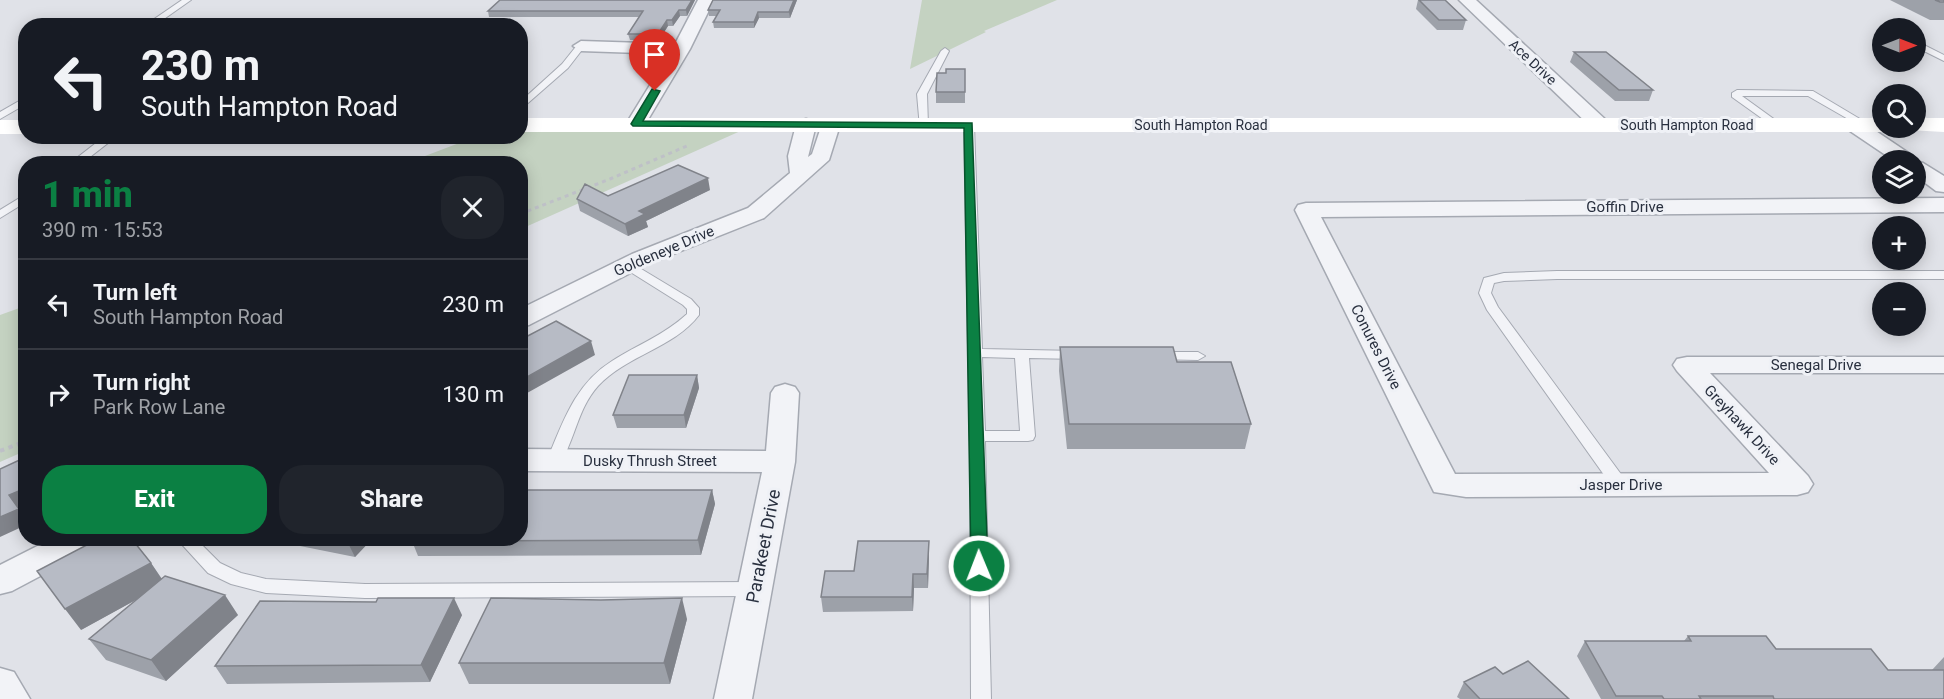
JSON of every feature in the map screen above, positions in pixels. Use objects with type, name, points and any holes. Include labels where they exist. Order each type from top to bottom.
[{"type":"main road","name":"South Hampton Road","points":[[528,125],[1867,125]]},
{"type":"main road","points":[[1926,125],[1944,125]]},
{"type":"main road","points":[[0,127],[18,127]]},
{"type":"street","points":[[636,124],[682,49],[706,0]]},
{"type":"street","name":"Ace Drive","points":[[1467,0],[1599,124]]},
{"type":"street","points":[[581,46],[682,49]]},
{"type":"street","points":[[801,176],[798,156],[806,125]]},
{"type":"street","name":"Goldeneye Drive","points":[[528,315],[628,265],[756,213],[822,156],[830,125]]},
{"type":"street","points":[[1867,125],[1895,150]]},
{"type":"street","points":[[1926,174],[1944,186]]},
{"type":"street","name":"Goffin Drive","points":[[1306,210],[1944,205]]},
{"type":"street","name":"Conures Drive","points":[[1306,210],[1445,484]]},
{"type":"street","name":"Senegal Drive","points":[[1687,365],[1944,365]]},
{"type":"street","name":"Greyhawk Drive","points":[[1687,365],[1797,484]]},
{"type":"street","name":"Parakeet Drive","points":[[733,699],[780,462],[785,393]]},
{"type":"street","name":"Dusky Thrush Street","points":[[528,460],[780,462]]},
{"type":"street","name":"Jasper Drive","points":[[1445,484],[1466,486],[1797,484]]},
{"type":"street","points":[[0,581],[68,546]]},
{"type":"street","points":[[0,684],[11,699]]},
{"type":"lane","points":[[160,18],[187,0]]},
{"type":"lane","points":[[528,100],[565,66],[581,46]]},
{"type":"lane","points":[[1926,49],[1944,58]]},
{"type":"lane","points":[[923,126],[922,94],[945,51]]},
{"type":"lane","points":[[1777,125],[1735,95],[1737,93],[1810,93],[1867,125]]},
{"type":"lane","points":[[0,116],[18,105]]},
{"type":"lane","points":[[969,125],[981,699]]},
{"type":"lane","points":[[85,156],[101,144]]},
{"type":"lane","points":[[0,215],[18,203]]},
{"type":"lane","points":[[555,460],[575,411],[595,380],[609,369],[683,327],[693,315],[693,308],[687,302],[628,265]]},
{"type":"lane","points":[[1620,485],[1492,308],[1485,293],[1488,281],[1504,277],[1557,276],[1944,275]]},
{"type":"lane","points":[[975,353],[1093,355]]},
{"type":"lane","points":[[977,436],[1028,436],[1022,354]]},
{"type":"lane","points":[[1140,355],[1198,356]]},
{"type":"lane","points":[[189,546],[214,568],[237,579],[266,586],[366,591],[754,589]]},
{"type":"path","points":[[528,210],[623,174],[662,154],[695,143]]},
{"type":"path","points":[[0,451],[18,444]]},
{"type":"green space","points":[[922,0],[1057,0],[984,31],[986,32],[910,69]]},
{"type":"green space","points":[[528,129],[745,129],[528,226],[528,156],[425,156],[457,144],[528,144]]},
{"type":"green space","points":[[18,309],[18,454],[0,462],[0,315]]},
{"type":"building","points":[[500,0],[692,0],[686,10],[679,10],[672,20],[667,20],[658,34],[628,34],[643,11],[488,11]]},
{"type":"building","points":[[713,0],[794,0],[789,12],[758,12],[754,22],[713,22],[720,10],[708,10]]},
{"type":"building","points":[[1419,0],[1445,0],[1466,20],[1439,20]]},
{"type":"building","points":[[1574,52],[1606,52],[1653,90],[1619,90]]},
{"type":"building","points":[[946,69],[965,69],[965,92],[936,92],[937,73],[946,73]]},
{"type":"building","points":[[678,165],[708,178],[639,211],[645,214],[625,224],[577,199],[585,184],[608,196]]},
{"type":"building","points":[[556,321],[591,341],[528,376],[528,336]]},
{"type":"building","points":[[1060,347],[1173,347],[1177,362],[1231,362],[1251,424],[1069,424]]},
{"type":"building","points":[[629,375],[697,375],[684,415],[613,415]]},
{"type":"building","points":[[18,461],[18,491],[9,495],[18,509],[0,517],[0,469]]},
{"type":"building","points":[[528,490],[712,490],[698,540],[528,541]]},
{"type":"building","points":[[858,541],[929,541],[927,574],[913,574],[912,597],[821,597],[825,571],[854,571]]},
{"type":"building","points":[[85,546],[137,546],[151,563],[65,609],[37,571]]},
{"type":"building","points":[[165,576],[225,595],[151,660],[89,639]]},
{"type":"building","points":[[378,598],[454,598],[421,665],[215,666],[260,601],[376,602]]},
{"type":"building","points":[[491,598],[601,600],[682,598],[664,663],[459,663]]},
{"type":"building","points":[[1688,636],[1766,636],[1776,649],[1871,649],[1888,670],[1944,670],[1944,699],[1774,699],[1773,696],[1699,696],[1701,699],[1664,699],[1662,696],[1616,696],[1585,641],[1691,641]]},
{"type":"building","points":[[1528,661],[1569,699],[1480,699],[1464,682],[1495,667],[1503,674]]},
{"type":"route","points":[[655,91],[636,124],[969,125],[979,566]]}]
